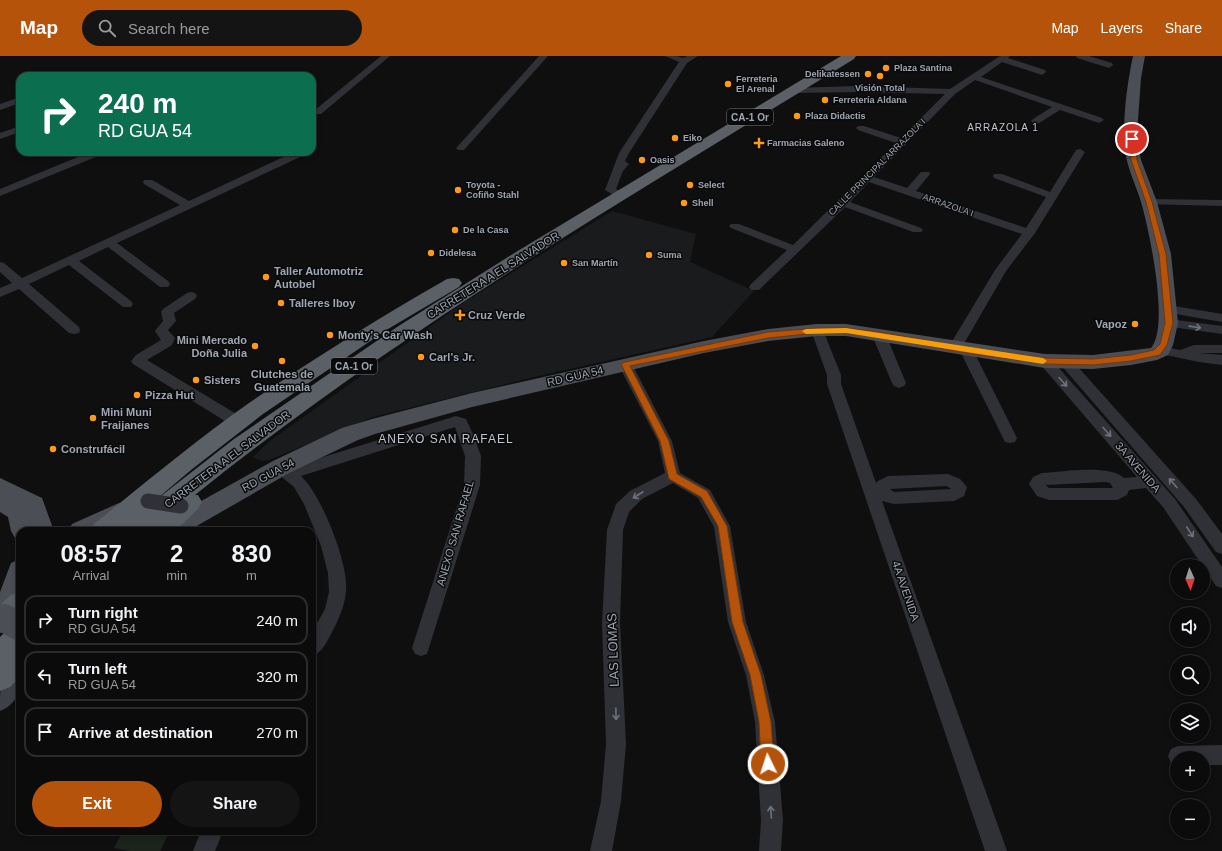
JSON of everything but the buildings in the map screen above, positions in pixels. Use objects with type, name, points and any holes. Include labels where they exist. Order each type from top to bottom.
[{"type":"highway","name":"CA-1 Or","points":[[615,193],[626,186],[625,185],[678,152],[680,147],[832,56]]},
{"type":"highway","name":"CARRETERA A EL SALVADOR","points":[[138,527],[270,424],[404,331],[491,262],[615,193],[796,89],[850,56]]},
{"type":"highway","name":"CARRETERA A EL SALVADOR","points":[[121,527],[264,415],[460,287],[522,256],[615,193]]},
{"type":"highway","points":[[491,262],[522,256]]},
{"type":"highway","points":[[107,527],[141,502],[183,464],[238,422],[381,325],[460,287]]},
{"type":"highway","points":[[164,527],[183,506],[271,437],[386,354],[460,287]]},
{"type":"highway","points":[[0,655],[12,623]]},
{"type":"highway","points":[[0,678],[16,662]]},
{"type":"main road","points":[[1139,56],[1131,120],[1132,149],[1134,160],[1149,202],[1162,254],[1168,316],[1164,345],[1161,350]]},
{"type":"main road","name":"RD GUA 54","points":[[175,527],[222,500],[284,471],[350,434],[372,426],[472,400],[625,364],[760,336],[817,330],[846,330],[960,349],[1045,361],[1093,362],[1131,358],[1157,353],[1161,350]]},
{"type":"main road","points":[[0,487],[34,504],[48,527]]},
{"type":"main road","points":[[0,501],[19,512],[22,527]]},
{"type":"main road","points":[[88,527],[141,502]]},
{"type":"main road","points":[[34,504],[41,527]]},
{"type":"main road","points":[[12,623],[16,596]]},
{"type":"street","points":[[318,112],[386,56]]},
{"type":"street","points":[[461,148],[544,56]]},
{"type":"street","points":[[669,56],[684,61]]},
{"type":"street","points":[[615,193],[618,170],[633,152],[631,143],[684,61],[694,56]]},
{"type":"street","points":[[1082,56],[1109,65]]},
{"type":"street","points":[[1004,58],[1042,72]]},
{"type":"street","name":"CALLE PRINCIPAL ARRAZOLA I","points":[[754,287],[843,203],[952,92],[1004,58]]},
{"type":"street","points":[[974,77],[1099,120]]},
{"type":"street","points":[[796,89],[952,92]]},
{"type":"street","points":[[0,107],[16,101]]},
{"type":"street","points":[[1036,121],[1059,106]]},
{"type":"street","points":[[861,128],[903,142]]},
{"type":"street","points":[[0,136],[16,130]]},
{"type":"street","points":[[1010,438],[960,349],[1001,270],[1029,233],[1080,152]]},
{"type":"street","points":[[0,193],[89,156]]},
{"type":"street","points":[[0,293],[294,156]]},
{"type":"street","points":[[909,192],[925,174]]},
{"type":"street","points":[[998,176],[1052,196]]},
{"type":"street","name":"ARRAZOLA I","points":[[868,178],[1029,233]]},
{"type":"street","points":[[148,182],[188,206]]},
{"type":"street","points":[[1149,202],[1222,203]]},
{"type":"street","points":[[843,203],[917,230]]},
{"type":"street","points":[[735,226],[794,249]]},
{"type":"street","points":[[109,242],[164,284]]},
{"type":"street","points":[[70,260],[127,304]]},
{"type":"street","points":[[0,266],[74,330]]},
{"type":"street","points":[[191,296],[167,312],[171,318],[161,332],[168,338],[167,342],[138,361],[238,422]]},
{"type":"street","points":[[1168,316],[1222,318]]},
{"type":"street","points":[[1168,316],[1222,330]]},
{"type":"street","name":"4A AVENIDA","points":[[817,330],[834,375],[834,384],[876,490],[996,851]]},
{"type":"street","points":[[760,336],[803,334],[811,336],[816,342],[834,384]]},
{"type":"street","points":[[879,335],[898,383]]},
{"type":"street","points":[[1184,354],[1194,349],[1222,349]]},
{"type":"street","points":[[1161,350],[1184,354],[1199,359],[1222,360]]},
{"type":"street","name":"3A AVENIDA","points":[[1045,361],[1183,521],[1222,581]]},
{"type":"street","name":"3A AVENIDA","points":[[1065,361],[1190,502],[1222,547]]},
{"type":"street","points":[[625,364],[665,441],[673,476],[704,494],[722,526],[738,622],[756,675],[765,722],[772,820],[770,851]]},
{"type":"street","name":"ANEXO SAN RAFAEL","points":[[284,471],[456,421],[461,423],[473,456],[472,485],[421,648]]},
{"type":"street","points":[[284,471],[300,484],[315,511],[332,556],[338,583],[336,600],[332,611],[316,641]]},
{"type":"street","name":"LAS LOMAS","points":[[601,851],[611,801],[616,744],[611,623],[615,530],[622,509],[636,495],[673,476]]},
{"type":"street","points":[[1121,484],[1150,481]]},
{"type":"street","points":[[141,502],[183,506],[222,500]]},
{"type":"street","points":[[0,698],[16,674]]},
{"type":"street","points":[[1210,755],[1222,755]]},
{"type":"street","points":[[204,851],[210,835]]},
{"type":"shaded area","points":[[612,211],[696,234],[690,262],[754,291],[712,337],[530,378],[373,417],[269,460],[262,461],[253,457],[271,440],[466,301]]},
{"type":"shaded area","points":[[121,835],[168,835],[160,851],[129,851],[114,848]]},
{"type":"slow traffic","points":[[806,331],[846,330],[1043,361]]},
{"type":"place","name":"Plaza Santina","points":[[886,68]]},
{"type":"place","name":"Delikatessen","points":[[868,74]]},
{"type":"place","name":"Visión Total","points":[[880,76]]},
{"type":"place","name":"Ferreteria El Arenal","points":[[728,84]]},
{"type":"place","name":"Ferretería Aldana","points":[[825,100]]},
{"type":"place","name":"Plaza Didactis","points":[[797,116]]},
{"type":"place","name":"Eiko","points":[[675,138]]},
{"type":"place","name":"Farmacias Galeno","points":[[759,143]]},
{"type":"place","name":"Oasis","points":[[642,160]]},
{"type":"place","name":"Select","points":[[690,185]]},
{"type":"place","name":"Toyota - Cofiño Stahl","points":[[458,190]]},
{"type":"place","name":"Shell","points":[[684,203]]},
{"type":"place","name":"De la Casa","points":[[455,230]]},
{"type":"place","name":"Didelesa","points":[[431,253]]},
{"type":"place","name":"Suma","points":[[649,255]]},
{"type":"place","name":"San Martín","points":[[564,263]]},
{"type":"place","name":"Taller Automotriz Autobel","points":[[266,277]]},
{"type":"place","name":"Talleres Iboy","points":[[281,303]]},
{"type":"place","name":"Cruz Verde","points":[[460,315]]},
{"type":"place","name":"Vapoz","points":[[1135,324]]},
{"type":"place","name":"Monty's Car Wash","points":[[330,335]]},
{"type":"place","name":"Mini Mercado Doña Julia","points":[[255,346]]},
{"type":"place","name":"Carl's Jr.","points":[[421,357]]},
{"type":"place","name":"Clutches de Guatemala","points":[[282,361]]},
{"type":"place","name":"Sisters","points":[[196,380]]},
{"type":"place","name":"Pizza Hut","points":[[137,395]]},
{"type":"place","name":"Mini Muni Fraijanes","points":[[93,418]]},
{"type":"place","name":"Construfácil","points":[[53,449]]},
{"type":"district","name":"ARRAZOLA 1","points":[[1003,127]]},
{"type":"district","name":"ANEXO SAN RAFAEL","points":[[446,439]]},
{"type":"route","points":[[768,764],[765,722],[756,675],[738,622],[722,526],[704,494],[673,476],[665,441],[625,364],[768,335],[817,330],[846,330],[966,350],[1045,361],[1093,362],[1131,358],[1157,353],[1164,345],[1169,323],[1162,254],[1149,202],[1134,160],[1132,139]]}]
